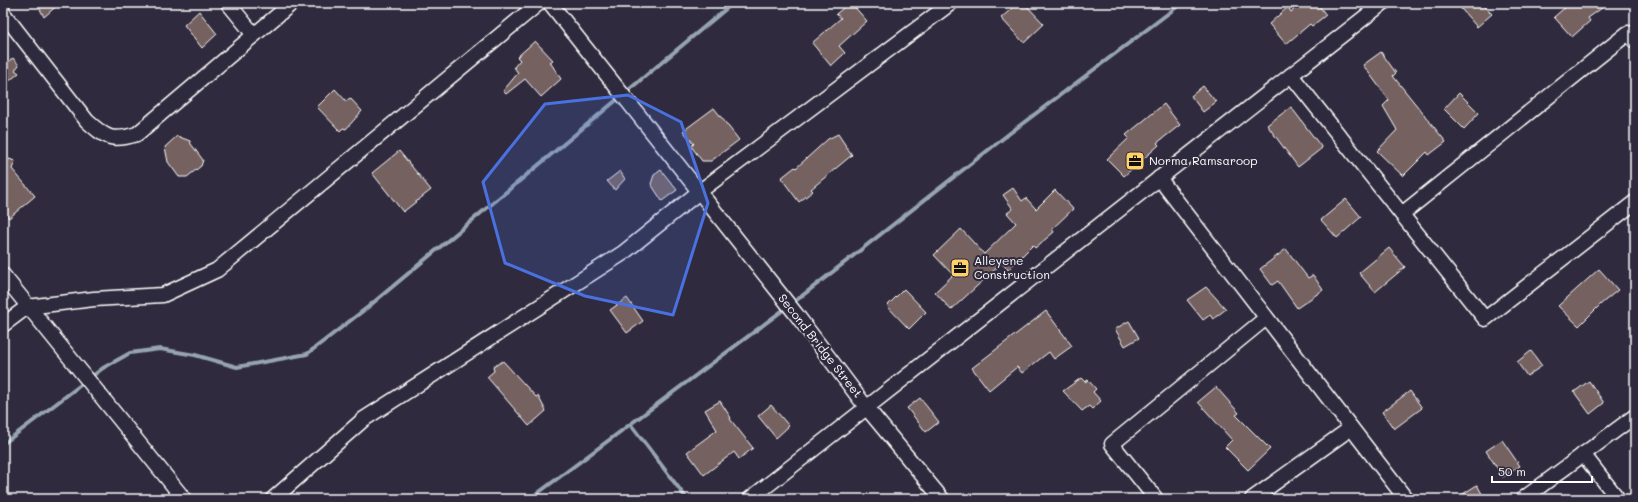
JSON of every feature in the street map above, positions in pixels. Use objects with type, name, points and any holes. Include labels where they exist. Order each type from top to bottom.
[{"type":"street","points":[[228,3],[254,35]]},
{"type":"street","points":[[3,14],[87,121],[102,135],[120,139],[137,134],[292,3]]},
{"type":"street","points":[[3,325],[27,307],[94,299],[163,295],[218,270],[539,3]]},
{"type":"street","name":"Second Bridge Street","points":[[550,3],[796,314],[866,407],[942,499]]},
{"type":"street","points":[[272,499],[364,420],[623,253],[699,192],[951,3]]},
{"type":"street","points":[[750,499],[1383,3]]},
{"type":"street","points":[[1402,214],[1628,33],[1635,41]]},
{"type":"street","points":[[1291,75],[1485,319],[1635,202]]},
{"type":"street","points":[[1159,178],[1406,499]]},
{"type":"street","points":[[3,275],[27,307],[184,499]]},
{"type":"street","points":[[1156,499],[1112,444],[1266,318]]},
{"type":"street","points":[[1523,499],[1635,416]]},
{"type":"street","points":[[1252,499],[1351,428]]},
{"type":"street","points":[[1583,454],[1618,499]]},
{"type":"highlighted area","points":[[628,95],[681,122],[708,203],[673,315],[585,296],[505,263],[483,182],[545,104]]},
{"type":"building","points":[[37,3],[60,3],[44,17]]},
{"type":"building","points":[[851,3],[867,21],[839,46],[845,53],[831,66],[812,43],[841,18],[836,14]]},
{"type":"building","points":[[1018,3],[1024,3],[1044,24],[1024,43],[1001,18]]},
{"type":"building","points":[[1302,3],[1317,3],[1326,15],[1312,26],[1310,24],[1286,44],[1269,24],[1288,7],[1291,12]]},
{"type":"building","points":[[1456,3],[1482,3],[1492,14],[1477,27]]},
{"type":"building","points":[[1570,3],[1609,3],[1588,18],[1590,21],[1572,37],[1554,17]]},
{"type":"building","points":[[199,11],[217,34],[202,48],[184,25]]},
{"type":"building","points":[[535,41],[553,60],[550,62],[561,79],[541,97],[525,79],[506,94],[503,91],[518,73],[514,67],[520,60],[517,57]]},
{"type":"building","points":[[1381,52],[1396,73],[1393,76],[1446,142],[1429,155],[1427,152],[1403,176],[1377,151],[1397,130],[1383,106],[1389,100],[1363,65]]},
{"type":"building","points":[[13,58],[19,65],[15,70],[19,73],[3,86],[3,66]]},
{"type":"building","points":[[1203,86],[1216,102],[1203,112],[1191,96]]},
{"type":"building","points":[[335,89],[346,101],[350,98],[362,111],[346,129],[343,128],[340,131],[317,107]]},
{"type":"building","points":[[1459,93],[1479,113],[1464,129],[1444,109]]},
{"type":"building","points":[[1164,104],[1180,125],[1157,143],[1159,145],[1124,176],[1107,159],[1129,138],[1126,135]]},
{"type":"building","points":[[1291,107],[1322,148],[1298,167],[1267,125]]},
{"type":"building","points":[[714,108],[739,140],[711,161],[702,161],[691,146],[694,144],[683,131]]},
{"type":"building","points":[[838,134],[852,155],[811,189],[813,191],[799,202],[781,178],[795,167],[796,168],[828,139]]},
{"type":"building","points":[[177,136],[190,141],[203,160],[201,166],[187,177],[179,177],[168,162],[165,147]]},
{"type":"building","points":[[399,151],[431,190],[403,212],[372,173]]},
{"type":"building","points":[[3,157],[15,161],[12,169],[35,196],[9,218],[3,212]]},
{"type":"building","points":[[661,170],[677,190],[662,201],[651,184],[654,175]]},
{"type":"building","points":[[620,171],[625,179],[615,190],[607,181]]},
{"type":"building","points":[[1013,188],[1022,201],[1026,198],[1036,209],[1055,190],[1073,209],[1052,229],[1054,232],[1035,248],[1033,245],[1008,270],[1002,263],[951,310],[935,292],[953,275],[934,255],[961,229],[984,254],[1016,223],[1007,213],[1013,209],[1003,195]]},
{"type":"building","points":[[1346,199],[1361,217],[1337,238],[1321,220]]},
{"type":"building","points":[[1389,248],[1405,267],[1375,292],[1359,273]]},
{"type":"building","points":[[1286,249],[1308,278],[1313,275],[1323,290],[1297,308],[1278,281],[1272,285],[1260,269]]},
{"type":"building","points":[[1599,269],[1618,290],[1601,304],[1579,326],[1558,306]]},
{"type":"building","points":[[1206,287],[1226,309],[1213,319],[1210,315],[1203,320],[1187,300]]},
{"type":"building","points":[[904,289],[926,312],[909,329],[887,306]]},
{"type":"building","points":[[627,298],[643,321],[627,333],[610,310]]},
{"type":"building","points":[[1046,311],[1072,346],[1054,359],[1049,352],[1022,373],[1017,367],[989,390],[972,368]]},
{"type":"building","points":[[1129,321],[1139,338],[1125,346],[1115,329]]},
{"type":"building","points":[[1531,351],[1542,366],[1527,376],[1517,362]]},
{"type":"building","points":[[503,361],[536,397],[538,396],[546,411],[529,426],[487,377],[494,371],[493,367]]},
{"type":"building","points":[[1081,378],[1085,382],[1088,380],[1096,389],[1093,392],[1101,401],[1092,409],[1089,406],[1082,411],[1063,391]]},
{"type":"building","points":[[1589,381],[1604,403],[1590,414],[1574,392]]},
{"type":"building","points":[[1216,387],[1239,413],[1236,415],[1270,449],[1248,470],[1225,447],[1232,440],[1198,402]]},
{"type":"building","points":[[1410,391],[1422,408],[1394,429],[1382,412]]},
{"type":"building","points":[[920,398],[939,422],[926,432],[907,408]]},
{"type":"building","points":[[720,401],[731,418],[730,419],[753,448],[739,459],[734,452],[704,475],[687,452],[717,430],[705,410]]},
{"type":"building","points":[[771,405],[789,426],[776,438],[758,416]]},
{"type":"building","points":[[1502,440],[1520,466],[1503,477],[1486,451]]},
{"type":"building","points":[[1477,485],[1485,499],[1455,499]]},
{"type":"waterway","points":[[3,444],[103,368],[130,353],[160,349],[195,355],[237,367],[307,354],[368,307],[733,3]]},
{"type":"waterway","points":[[530,499],[798,299],[1010,133],[1182,3]]},
{"type":"waterway","points":[[631,425],[687,499]]},
{"type":"place","name":"Norma Ramsaroop","points":[[1135,161]]},
{"type":"place","name":"Alleyene Construction","points":[[960,268]]}]
